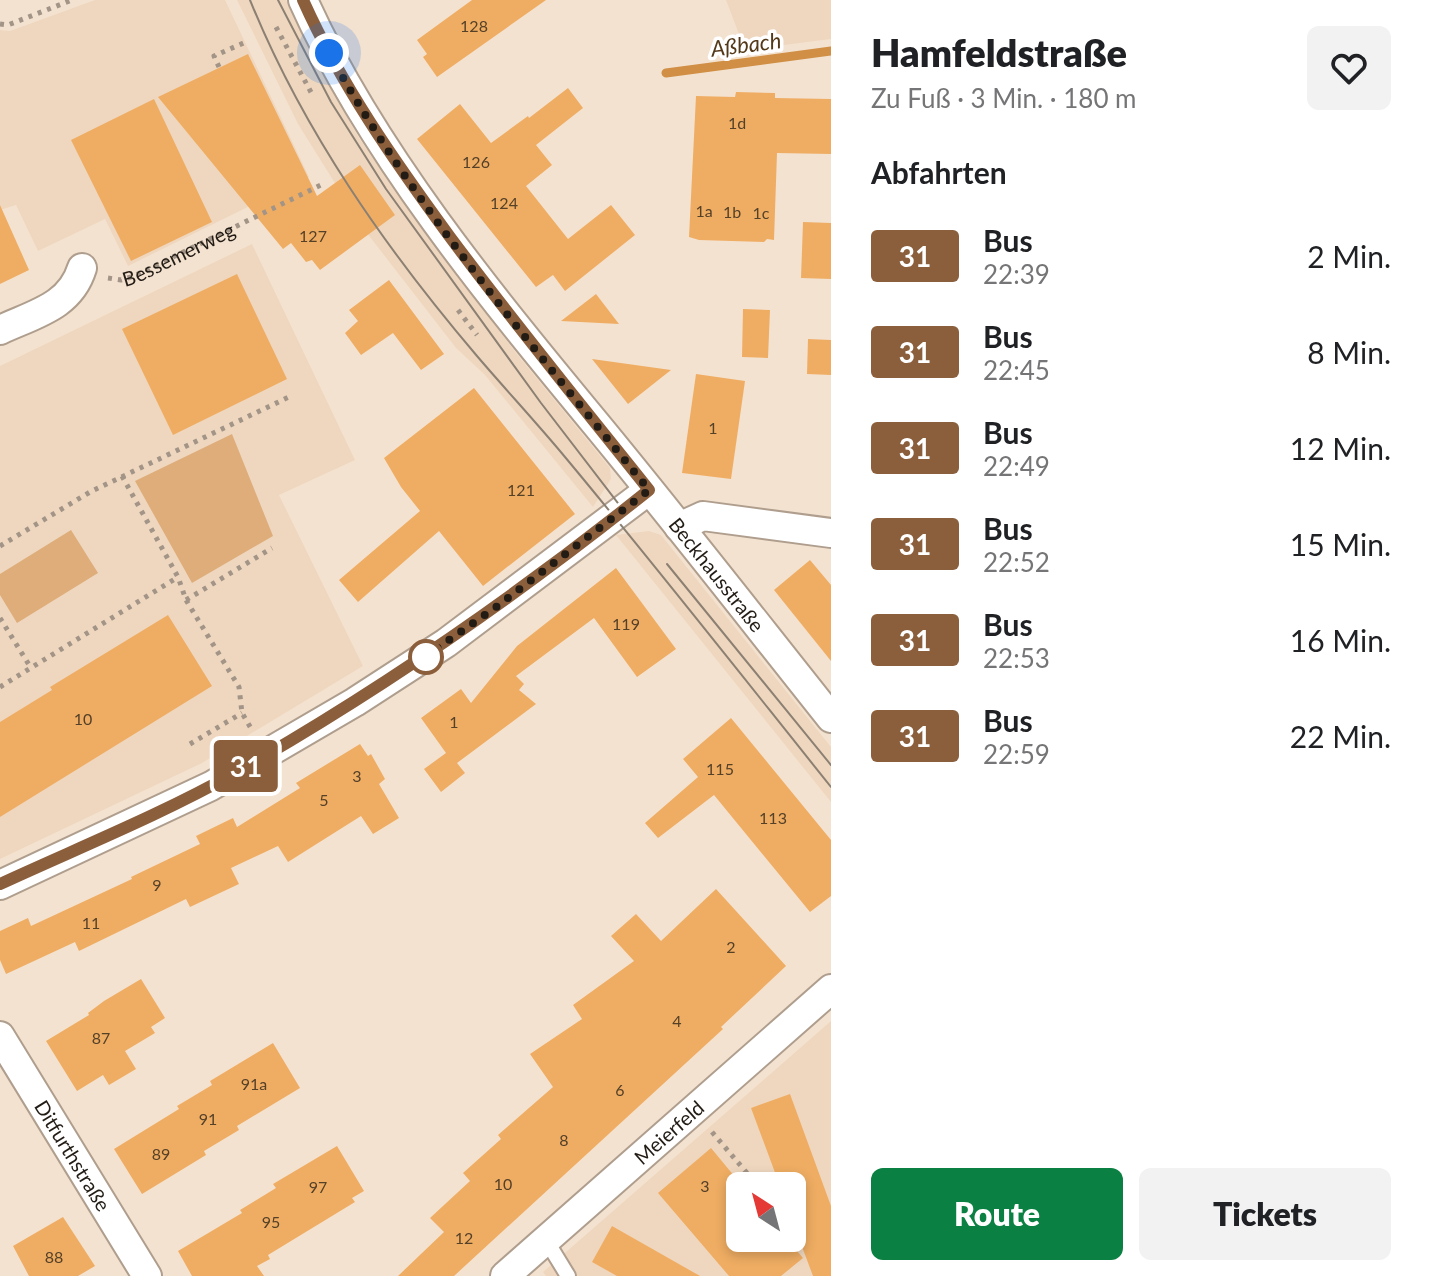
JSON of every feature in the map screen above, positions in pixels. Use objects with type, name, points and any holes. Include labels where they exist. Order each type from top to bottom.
[{"type":"street","name":"Beckhausstraße","points":[[303,0],[321,39],[362,109],[424,203],[519,329],[831,718]]},
{"type":"street","points":[[0,330],[61,301],[77,284],[82,268]]},
{"type":"street","points":[[0,885],[211,786],[366,695],[446,643],[649,490]]},
{"type":"street","points":[[679,527],[703,516],[831,533]]},
{"type":"street","name":"Meierfeld","points":[[505,1276],[831,989]]},
{"type":"street","name":"Ditfurthstraße","points":[[0,1036],[147,1276]]},
{"type":"lane","points":[[546,1240],[568,1276]]},
{"type":"path","points":[[0,24],[8,25],[72,0]]},
{"type":"path","points":[[276,27],[313,96]]},
{"type":"path","points":[[219,67],[214,56],[248,41]]},
{"type":"path","name":"Bessemerweg","points":[[82,268],[121,280],[134,276],[325,183]]},
{"type":"path","points":[[458,310],[477,335]]},
{"type":"path","points":[[0,546],[90,492],[291,396]]},
{"type":"path","points":[[122,476],[178,577],[186,600],[239,687],[242,713],[267,753]]},
{"type":"path","points":[[186,600],[272,548]]},
{"type":"path","points":[[0,687],[178,577]]},
{"type":"path","points":[[0,618],[31,668]]},
{"type":"path","points":[[190,744],[242,713]]},
{"type":"path","points":[[693,1110],[746,1172]]},
{"type":"shaded area","points":[[95,0],[225,0],[309,177],[128,266],[105,219],[38,251],[16,205],[0,210],[0,30],[10,31]]},
{"type":"shaded area","points":[[237,0],[286,0],[317,64],[359,138],[516,353],[610,468],[611,479],[593,507],[485,375],[456,348],[363,228],[298,124]]},
{"type":"shaded area","points":[[726,0],[831,0],[831,39],[745,50]]},
{"type":"shaded area","points":[[252,244],[355,460],[279,495],[363,666],[202,763],[0,859],[0,366]]},
{"type":"shaded area","points":[[232,434],[273,536],[192,583],[135,481]]},
{"type":"shaded area","points":[[71,530],[98,573],[17,623],[0,595],[0,574]]},
{"type":"shaded area","points":[[649,531],[661,535],[831,747],[831,802],[616,535]]},
{"type":"shaded area","points":[[831,1021],[831,1276],[546,1276],[543,1272]]},
{"type":"building","points":[[472,0],[546,0],[437,77],[423,57],[427,54],[417,40]]},
{"type":"building","points":[[248,54],[317,196],[360,165],[395,215],[320,270],[312,260],[306,262],[291,243],[283,249],[158,97]]},
{"type":"building","points":[[568,88],[583,108],[536,145],[552,165],[526,186],[568,239],[611,205],[635,235],[565,291],[553,275],[536,287],[417,139],[460,104],[491,143]]},
{"type":"building","points":[[736,92],[775,93],[775,98],[831,99],[831,154],[777,153],[774,240],[699,240],[689,237],[696,96],[735,97]]},
{"type":"building","points":[[154,99],[212,222],[131,261],[71,140]]},
{"type":"building","points":[[0,205],[29,270],[0,284]]},
{"type":"building","points":[[803,222],[831,223],[831,279],[801,278]]},
{"type":"building","points":[[237,274],[287,379],[173,435],[122,329]]},
{"type":"building","points":[[389,280],[444,354],[421,370],[393,333],[361,355],[345,333],[358,321],[349,310]]},
{"type":"building","points":[[596,294],[619,324],[561,321]]},
{"type":"building","points":[[743,309],[770,310],[768,358],[742,357]]},
{"type":"building","points":[[808,339],[831,340],[831,375],[807,374]]},
{"type":"building","points":[[592,359],[671,370],[628,404]]},
{"type":"building","points":[[696,374],[745,381],[731,479],[682,473]]},
{"type":"building","points":[[474,388],[575,514],[483,586],[439,531],[358,602],[339,580],[420,511],[384,458]]},
{"type":"building","points":[[810,560],[831,585],[831,661],[774,590]]},
{"type":"building","points":[[616,568],[676,649],[637,677],[594,618],[516,676],[524,684],[519,690],[536,704],[457,763],[465,773],[441,792],[424,769],[446,753],[421,718],[461,689],[471,703],[517,646]]},
{"type":"building","points":[[168,615],[212,686],[0,817],[0,722],[52,690],[50,687]]},
{"type":"building","points":[[731,718],[831,840],[831,896],[810,912],[714,795],[658,838],[645,823],[698,777],[683,759]]},
{"type":"building","points":[[360,744],[368,756],[371,754],[385,779],[379,784],[399,818],[373,834],[361,816],[288,862],[278,846],[231,868],[239,884],[190,907],[186,899],[79,951],[75,942],[6,974],[0,960],[0,931],[28,918],[31,926],[132,879],[200,844],[196,836],[233,818],[237,827],[300,788],[296,783]]},
{"type":"building","points":[[716,889],[786,966],[721,1027],[723,1029],[454,1276],[398,1276],[444,1232],[430,1218],[470,1181],[463,1173],[501,1139],[498,1135],[553,1087],[530,1054],[582,1019],[573,1005],[634,961],[611,936],[636,914],[661,941]]},
{"type":"building","points":[[141,979],[165,1018],[151,1027],[155,1033],[125,1051],[136,1069],[109,1085],[103,1075],[77,1091],[46,1041]]},
{"type":"building","points":[[273,1043],[300,1088],[237,1126],[239,1130],[204,1151],[206,1155],[142,1194],[114,1149],[179,1109],[177,1106],[212,1085],[210,1081]]},
{"type":"building","points":[[790,1094],[831,1206],[831,1276],[813,1276],[804,1252],[806,1172],[775,1172],[751,1108]]},
{"type":"building","points":[[337,1146],[364,1191],[352,1198],[355,1202],[268,1255],[270,1259],[257,1266],[264,1276],[192,1276],[178,1251],[242,1213],[240,1210],[276,1188],[273,1184]]},
{"type":"building","points":[[711,1148],[731,1172],[726,1172],[726,1252],[798,1252],[803,1258],[781,1276],[729,1276],[658,1193]]},
{"type":"building","points":[[63,1217],[95,1266],[78,1276],[29,1276],[13,1246]]},
{"type":"building","points":[[612,1226],[700,1276],[617,1276],[592,1262]]},
{"type":"waterway","name":"Aßbach","points":[[666,73],[831,51]]},
{"type":"tram line","points":[[250,0],[295,96],[379,231],[443,315],[599,498],[831,787]]},
{"type":"tram line","points":[[278,0],[331,102],[386,189],[541,403],[624,511]]},
{"type":"tram line","points":[[667,564],[831,765]]},
{"type":"bus line","name":"31","points":[[0,884],[211,786],[355,702],[496,607],[649,490],[519,329],[424,203],[362,109],[321,39],[303,0]]},
{"type":"route","points":[[329,53],[424,203],[519,329],[649,490],[496,607],[422,659],[426,657]]}]
